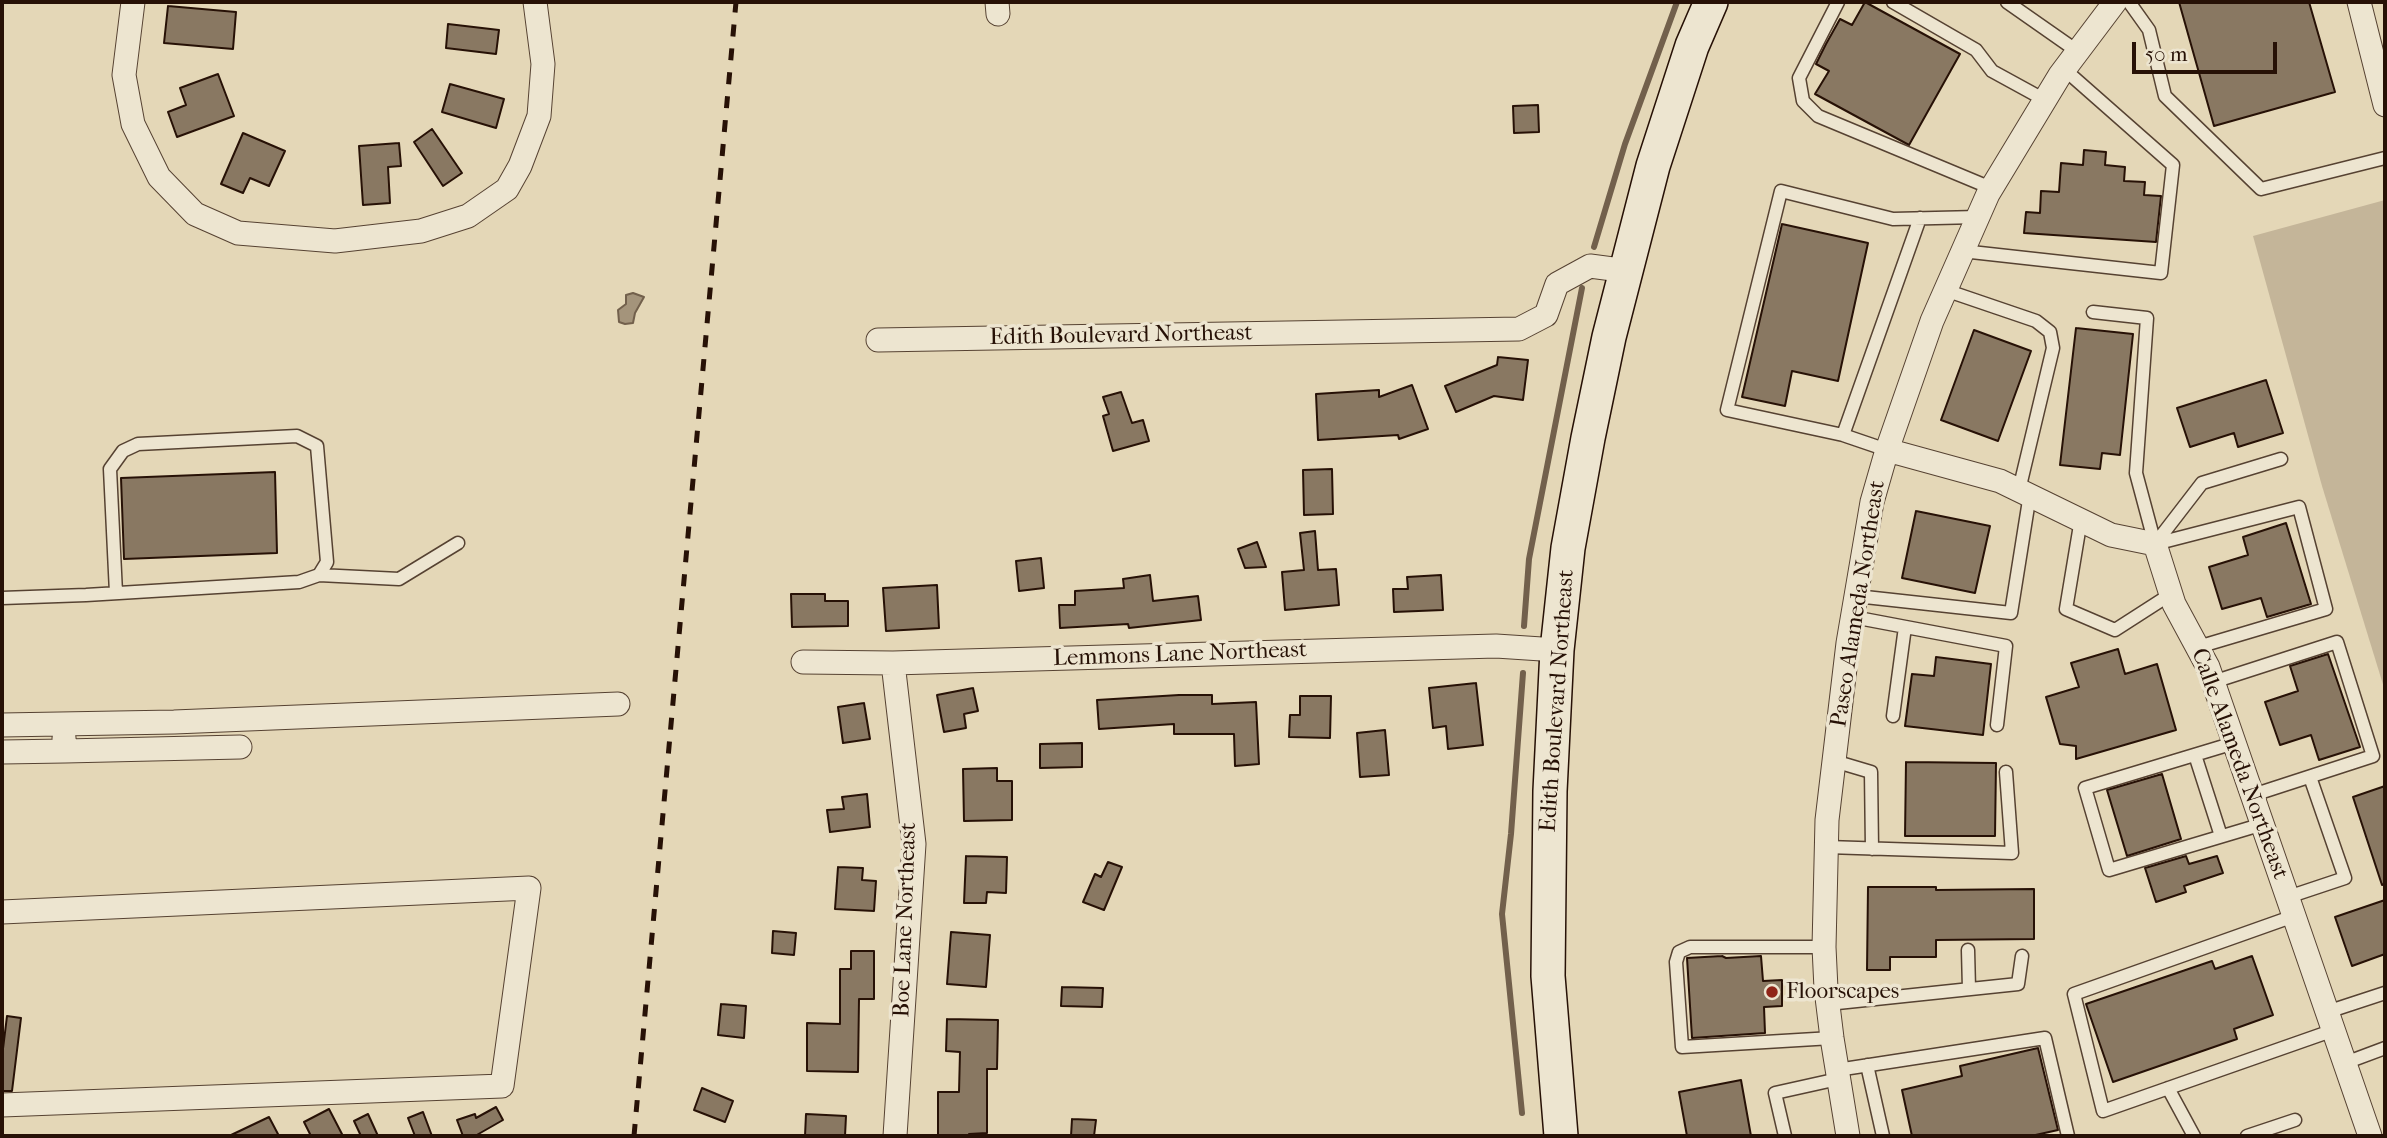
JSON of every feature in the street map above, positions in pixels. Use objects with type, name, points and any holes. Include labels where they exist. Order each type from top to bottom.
[{"type":"street","points":[[133,2],[124,75],[133,124],[159,177],[195,214],[238,233],[335,241],[421,231],[468,216],[507,189],[520,166],[539,116],[543,64],[535,2]]},
{"type":"street","name":"Edith Boulevard Northeast","points":[[1561,1136],[1548,975],[1550,791],[1556,650],[1568,548],[1609,337],[1653,166],[1692,46],[1711,2]]},
{"type":"street","name":"Paseo Alameda Northeast","points":[[1848,1136],[1832,1038],[1824,947],[1827,820],[1854,606],[1872,502],[1887,450],[1932,321],[1991,188],[2070,60],[2115,2]]},
{"type":"street","points":[[2359,2],[2385,105]]},
{"type":"street","name":"Edith Boulevard Northeast","points":[[878,340],[1519,329],[1546,315],[1557,284],[1590,266],[1628,271]]},
{"type":"street","points":[[1887,450],[2000,481],[2111,535],[2155,544]]},
{"type":"street","name":"Calle Alameda Northeast","points":[[2155,544],[2174,604],[2198,647],[2213,682],[2370,1136]]},
{"type":"street","name":"Lemmons Lane Northeast","points":[[803,662],[893,663],[1496,646],[1556,650]]},
{"type":"street","name":"Boe Lane Northeast","points":[[893,663],[914,844],[895,1136]]},
{"type":"street","points":[[2,725],[618,704]]},
{"type":"street","points":[[62,724],[65,751]]},
{"type":"street","points":[[2,752],[240,747]]},
{"type":"street","points":[[2,912],[529,888],[502,1086],[2,1105]]},
{"type":"lane","points":[[1838,2],[1799,78],[1802,101],[1818,116],[1991,188]]},
{"type":"lane","points":[[1893,2],[1976,50],[1992,71],[2045,100]]},
{"type":"lane","points":[[1962,251],[2161,273],[2173,165],[2070,60],[2007,2]]},
{"type":"lane","points":[[2129,2],[2149,30],[2165,96],[2261,189],[2385,158]]},
{"type":"lane","points":[[1887,450],[1843,435],[1727,410],[1781,191],[1894,219],[1978,217]]},
{"type":"lane","points":[[1843,435],[1920,218]]},
{"type":"lane","points":[[1854,606],[2011,613],[2024,492],[2053,348],[2050,332],[2036,321],[1945,290]]},
{"type":"lane","points":[[2093,313],[2147,318],[2136,473],[2155,544]]},
{"type":"lane","points":[[116,593],[110,470],[123,451],[138,444],[297,436],[317,446],[327,562],[319,575]]},
{"type":"lane","points":[[2155,544],[2202,483],[2281,459]]},
{"type":"lane","points":[[2155,544],[2299,507],[2326,609],[2198,647]]},
{"type":"lane","points":[[2081,519],[2066,609],[2115,630],[2171,594]]},
{"type":"lane","points":[[2,598],[299,582],[319,575],[398,579],[458,543]]},
{"type":"lane","points":[[1854,606],[1905,626],[2006,646],[1997,725]]},
{"type":"lane","points":[[1894,716],[1905,626]]},
{"type":"lane","points":[[2213,682],[2337,642],[2374,757],[2253,795]]},
{"type":"lane","points":[[2234,743],[2085,788],[2109,870],[2263,824]]},
{"type":"lane","points":[[2194,755],[2221,836]]},
{"type":"lane","points":[[1834,761],[1871,772],[1872,849]]},
{"type":"lane","points":[[1827,847],[2012,853],[2006,772]]},
{"type":"lane","points":[[2310,777],[2345,878],[2291,907],[2074,994],[2103,1111],[2168,1088],[2331,1021],[2385,993]]},
{"type":"lane","points":[[1824,947],[1690,947],[1679,952],[1676,962],[1682,1047],[1832,1038]]},
{"type":"lane","points":[[1968,950],[1969,989]]},
{"type":"lane","points":[[1828,1004],[2018,984],[2022,956]]},
{"type":"lane","points":[[1785,1136],[1775,1093],[1867,1065],[2045,1038],[2068,1136]]},
{"type":"lane","points":[[2345,1063],[2385,1048]]},
{"type":"lane","points":[[1867,1065],[1882,1136]]},
{"type":"lane","points":[[2168,1088],[2194,1136]]},
{"type":"lane","points":[[2247,1136],[2295,1120]]},
{"type":"shaded area","points":[[2385,200],[2385,691],[2322,486],[2253,236]]},
{"type":"shaded area","points":[[633,293],[644,297],[633,323],[619,322],[618,310],[626,304],[626,295]]},
{"type":"building","points":[[1865,2],[1960,54],[1909,145],[1815,94],[1829,71],[1816,64],[1826,44],[1840,19],[1852,25]]},
{"type":"building","points":[[2179,2],[2309,2],[2335,92],[2214,126]]},
{"type":"building","points":[[168,6],[236,12],[233,49],[164,43]]},
{"type":"building","points":[[448,24],[499,30],[496,54],[446,48]]},
{"type":"building","points":[[218,74],[234,116],[177,137],[168,112],[186,105],[180,88]]},
{"type":"building","points":[[450,84],[504,99],[496,128],[442,112]]},
{"type":"building","points":[[1538,105],[1539,132],[1514,133],[1513,106]]},
{"type":"building","points":[[432,129],[462,173],[443,186],[414,142]]},
{"type":"building","points":[[243,133],[285,151],[269,186],[250,178],[243,193],[221,184]]},
{"type":"building","points":[[399,143],[401,166],[388,167],[390,203],[363,205],[359,146]]},
{"type":"building","points":[[2084,150],[2106,152],[2105,165],[2125,167],[2124,181],[2145,182],[2144,195],[2161,196],[2156,242],[2024,233],[2026,212],[2040,213],[2041,191],[2059,192],[2061,163],[2083,165]]},
{"type":"building","points":[[1782,224],[1868,243],[1838,381],[1792,371],[1785,406],[1742,397]]},
{"type":"building","points":[[2076,328],[2133,334],[2120,455],[2102,453],[2100,469],[2060,465]]},
{"type":"building","points":[[1974,330],[2031,351],[1998,441],[1941,420]]},
{"type":"building","points":[[1498,357],[1528,360],[1523,400],[1494,396],[1456,412],[1445,386],[1497,365]]},
{"type":"building","points":[[2266,380],[2283,433],[2238,447],[2234,433],[2190,447],[2177,408]]},
{"type":"building","points":[[1412,385],[1428,429],[1399,439],[1398,435],[1318,440],[1316,394],[1379,390],[1379,397]]},
{"type":"building","points":[[1121,392],[1132,423],[1143,420],[1149,441],[1113,451],[1103,416],[1109,414],[1103,397]]},
{"type":"building","points":[[1332,469],[1333,514],[1304,515],[1303,470]]},
{"type":"building","points":[[275,472],[277,553],[124,559],[121,478]]},
{"type":"building","points":[[1916,511],[1990,526],[1975,593],[1902,578]]},
{"type":"building","points":[[2286,523],[2311,604],[2267,617],[2261,598],[2222,609],[2209,567],[2248,555],[2243,537]]},
{"type":"building","points":[[1315,531],[1318,570],[1336,569],[1339,605],[1285,610],[1282,572],[1304,570],[1300,533]]},
{"type":"building","points":[[1257,542],[1266,567],[1245,568],[1238,549]]},
{"type":"building","points":[[1041,558],[1044,588],[1019,591],[1016,561]]},
{"type":"building","points":[[1150,575],[1153,601],[1198,596],[1201,620],[1129,628],[1128,624],[1060,628],[1059,605],[1075,605],[1075,591],[1124,588],[1123,579]]},
{"type":"building","points":[[1441,575],[1443,610],[1394,612],[1393,589],[1408,589],[1407,577]]},
{"type":"building","points":[[937,585],[939,628],[886,631],[883,588]]},
{"type":"building","points":[[791,594],[825,594],[825,601],[848,601],[848,626],[792,627]]},
{"type":"building","points":[[2118,649],[2125,674],[2157,664],[2176,730],[2076,759],[2076,746],[2060,744],[2046,697],[2079,687],[2071,663]]},
{"type":"building","points":[[2328,654],[2360,747],[2319,760],[2311,735],[2280,745],[2265,702],[2298,691],[2290,666]]},
{"type":"building","points":[[1936,657],[1991,664],[1983,735],[1905,726],[1912,674],[1934,676]]},
{"type":"building","points":[[1476,683],[1483,745],[1448,749],[1446,726],[1433,728],[1429,688]]},
{"type":"building","points":[[973,688],[978,711],[964,714],[966,728],[944,732],[937,695]]},
{"type":"building","points":[[1212,695],[1212,704],[1256,702],[1259,764],[1235,766],[1234,734],[1174,734],[1174,724],[1099,729],[1097,700]]},
{"type":"building","points":[[1300,696],[1331,696],[1330,738],[1289,737],[1290,715],[1300,715]]},
{"type":"building","points":[[864,703],[870,739],[843,743],[838,707]]},
{"type":"building","points":[[1385,730],[1389,775],[1360,777],[1357,733]]},
{"type":"building","points":[[1082,743],[1082,767],[1040,768],[1040,744]]},
{"type":"building","points":[[1906,762],[1996,763],[1995,836],[1905,836]]},
{"type":"building","points":[[997,768],[997,781],[1012,781],[1012,820],[964,821],[963,769]]},
{"type":"building","points":[[2162,774],[2181,839],[2127,856],[2107,790]]},
{"type":"building","points":[[2385,786],[2385,884],[2382,885],[2353,797]]},
{"type":"building","points":[[867,794],[870,827],[830,832],[827,810],[844,809],[842,797]]},
{"type":"building","points":[[966,856],[1007,857],[1006,893],[987,892],[986,903],[964,903]]},
{"type":"building","points":[[2186,856],[2189,864],[2217,856],[2223,873],[2184,886],[2186,892],[2156,902],[2145,868]]},
{"type":"building","points":[[1108,862],[1122,867],[1104,910],[1083,902],[1095,874],[1101,877]]},
{"type":"building","points":[[838,867],[863,868],[862,880],[876,881],[874,911],[835,909]]},
{"type":"building","points":[[1868,887],[1936,887],[1936,890],[2034,889],[2034,939],[1936,940],[1936,957],[1890,957],[1890,970],[1867,970]]},
{"type":"building","points":[[2385,900],[2385,954],[2352,966],[2335,917]]},
{"type":"building","points":[[773,931],[796,933],[794,955],[772,953]]},
{"type":"building","points":[[951,932],[990,935],[986,987],[947,984]]},
{"type":"building","points":[[851,951],[874,951],[874,999],[859,999],[858,1072],[807,1071],[807,1023],[840,1024],[840,969],[851,969]]},
{"type":"building","points":[[1761,956],[1763,981],[1782,980],[1782,1006],[1764,1007],[1765,1033],[1692,1038],[1687,958]]},
{"type":"building","points":[[2252,956],[2273,1015],[2234,1029],[2237,1039],[2113,1082],[2086,1004],[2212,961],[2215,969]]},
{"type":"building","points":[[1062,987],[1103,988],[1102,1007],[1061,1006]]},
{"type":"building","points":[[721,1004],[746,1006],[744,1038],[718,1035]]},
{"type":"building","points":[[7,1016],[21,1018],[12,1091],[2,1091],[2,1057]]},
{"type":"building","points":[[947,1019],[998,1020],[997,1069],[987,1069],[987,1133],[938,1136],[938,1092],[959,1092],[960,1052],[946,1051]]},
{"type":"building","points":[[2038,1048],[2058,1130],[2031,1136],[1912,1136],[1902,1090],[1962,1076],[1960,1066]]},
{"type":"building","points":[[1741,1080],[1751,1136],[1687,1136],[1679,1092]]},
{"type":"building","points":[[702,1088],[733,1101],[725,1122],[694,1110]]},
{"type":"building","points":[[496,1107],[503,1120],[475,1136],[463,1136],[457,1120],[475,1114],[476,1118]]},
{"type":"building","points":[[329,1109],[343,1136],[311,1136],[304,1122]]},
{"type":"building","points":[[423,1112],[432,1136],[415,1136],[408,1118]]},
{"type":"building","points":[[368,1114],[378,1136],[361,1136],[354,1121]]},
{"type":"building","points":[[806,1114],[846,1116],[845,1136],[805,1136]]},
{"type":"building","points":[[269,1117],[279,1136],[229,1136]]},
{"type":"building","points":[[1072,1119],[1096,1120],[1094,1136],[1071,1136]]},
{"type":"waterway","points":[[1594,247],[1625,144],[1677,2]]},
{"type":"waterway","points":[[1524,626],[1529,559],[1582,288]]},
{"type":"waterway","points":[[1522,1113],[1502,914],[1523,673]]},
{"type":"railway","points":[[634,1136],[736,2]]},
{"type":"place","name":"Floorscapes","points":[[1772,992]]}]
